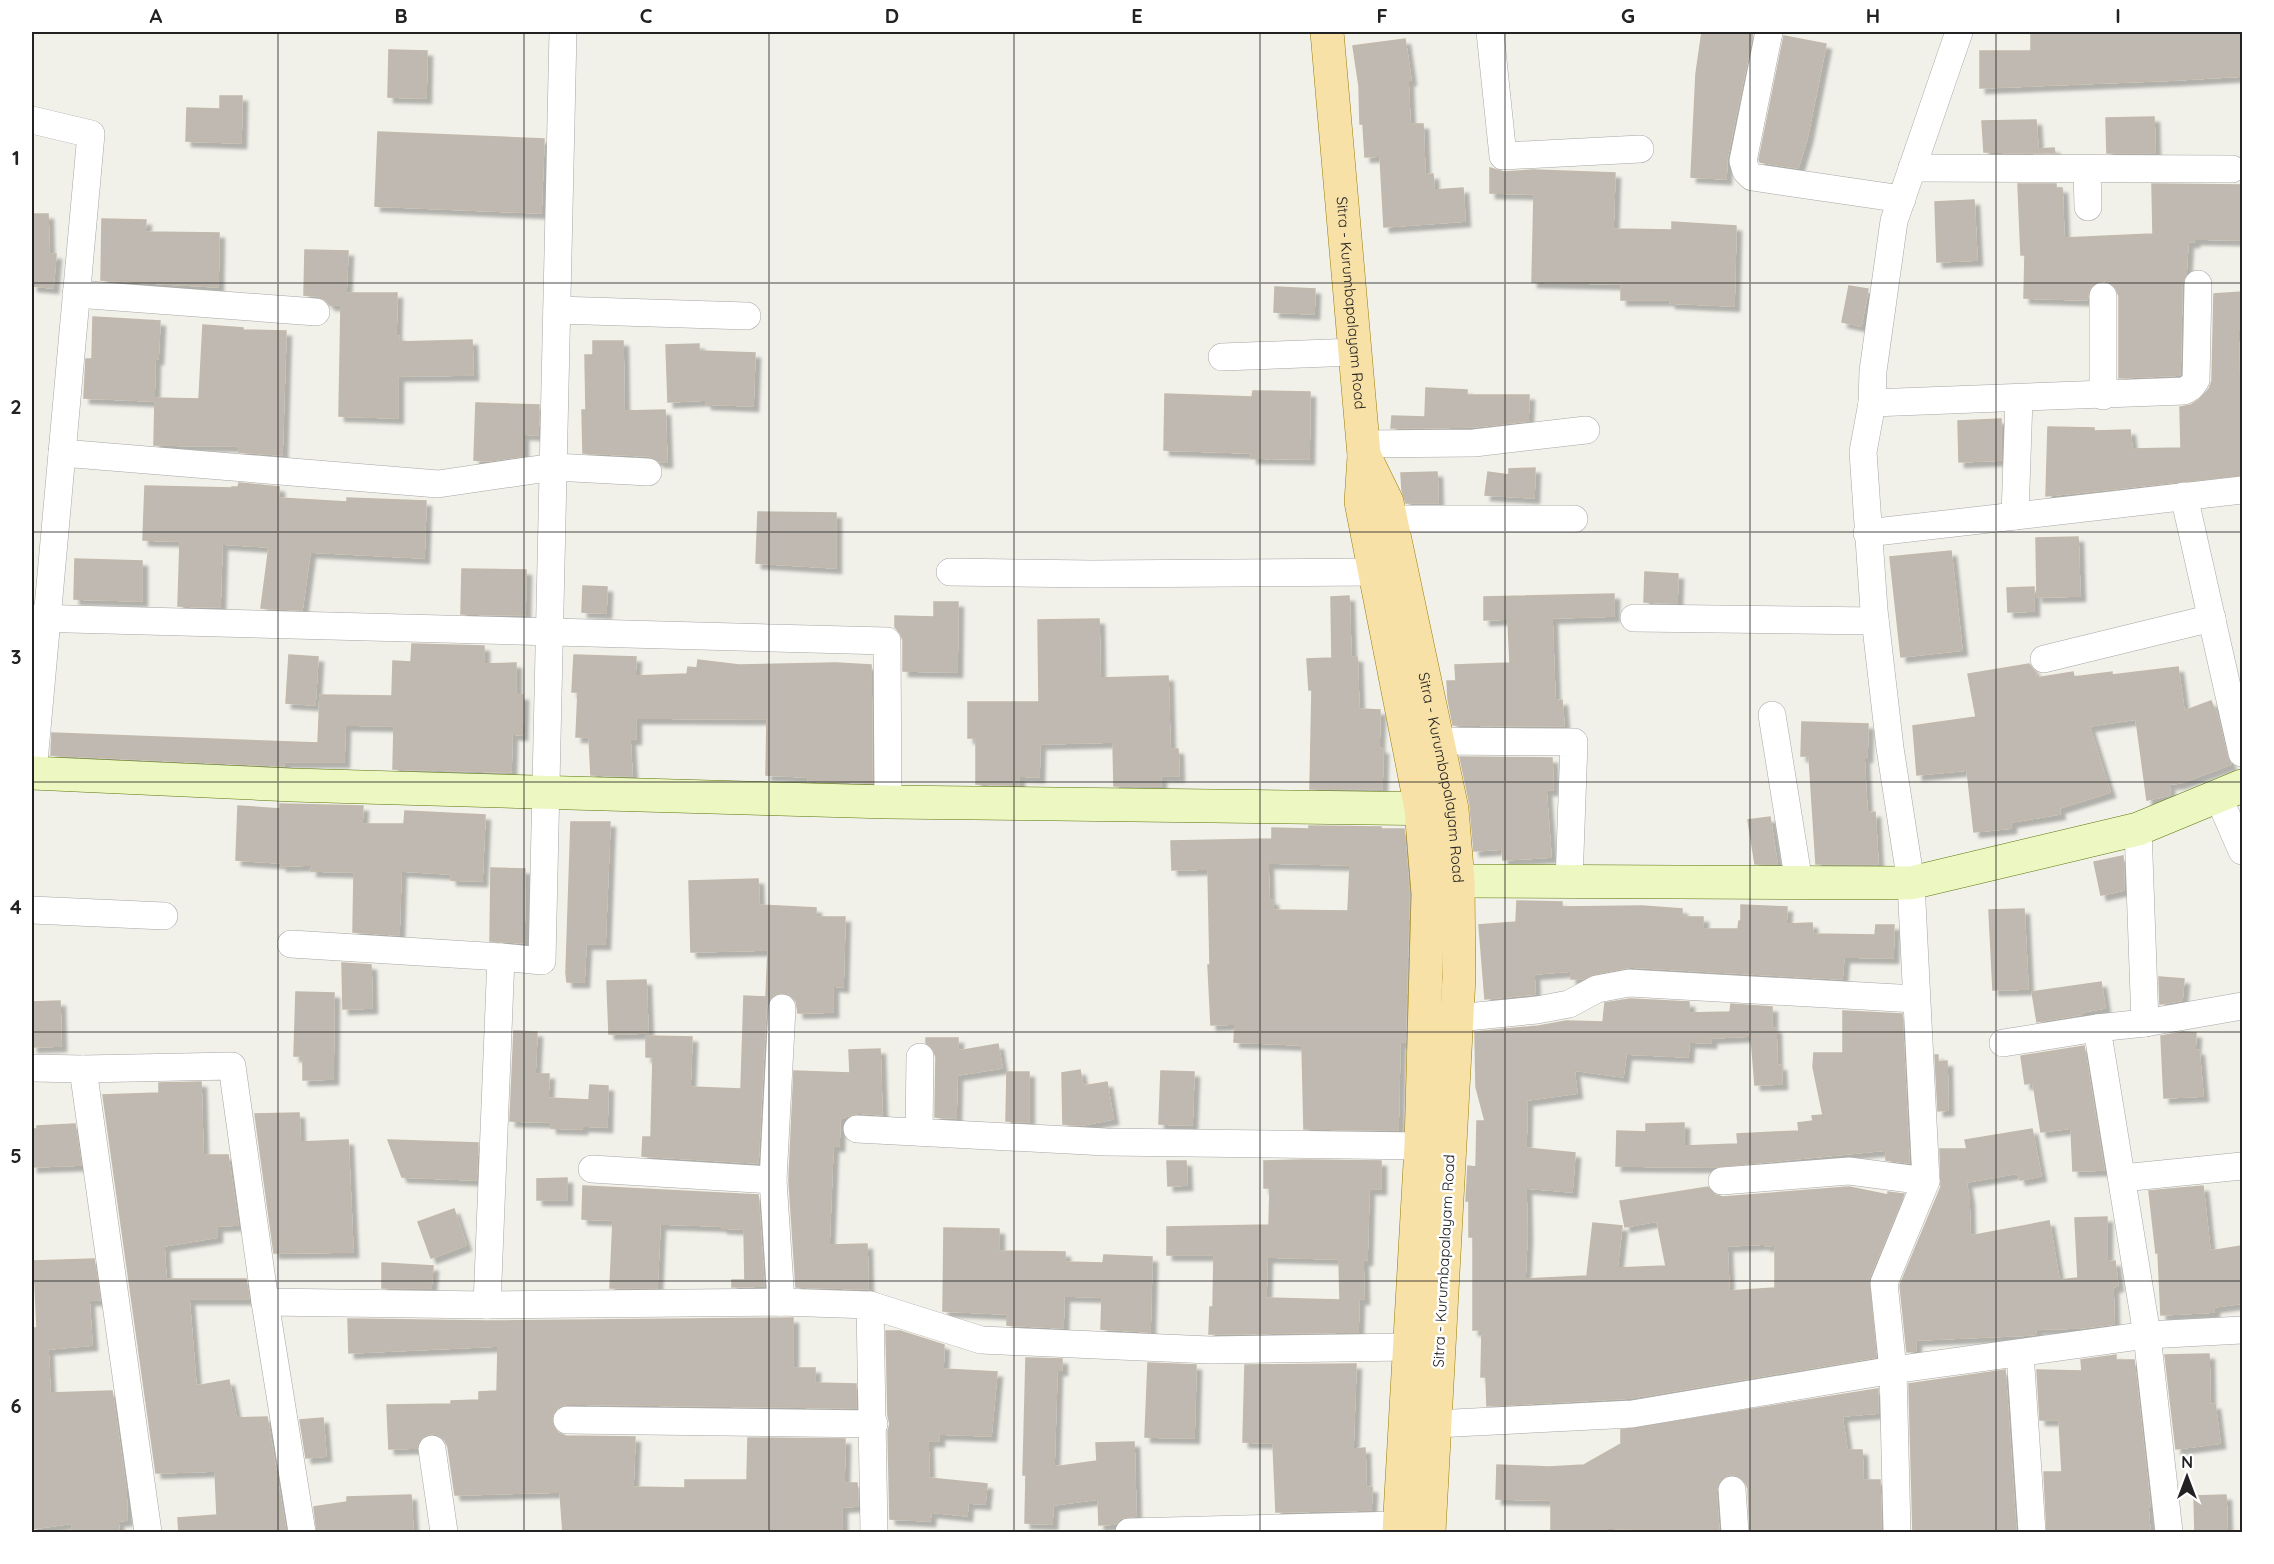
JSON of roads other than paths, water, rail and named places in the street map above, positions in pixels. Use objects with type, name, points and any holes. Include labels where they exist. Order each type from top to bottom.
[{"type":"main road","name":"Sitra - Kurumbapalayam Road","points":[[1327,32],[1364,449],[1387,501],[1391,519],[1437,741],[1437,808],[1458,881],[1459,977],[1435,1424],[1409,1530]]},
{"type":"main road","points":[[1364,449],[1361,502],[1375,572],[1437,808],[1428,894],[1421,1146],[1408,1347],[1409,1530]]},
{"type":"street","points":[[291,944],[542,961],[548,792],[563,32]]},
{"type":"street","points":[[1490,32],[1503,156],[1640,149]]},
{"type":"street","points":[[1769,32],[1743,161],[1746,171],[1752,177],[1902,199]]},
{"type":"street","points":[[1897,1533],[1893,1370],[1884,1282],[1926,1181],[1911,883],[1890,748],[1875,621],[1863,452],[1872,403],[1873,371],[1894,221],[1959,32]]},
{"type":"street","points":[[32,120],[91,135],[62,453],[39,618],[32,773],[292,785],[888,802],[1437,808]]},
{"type":"street","points":[[1912,168],[2232,169]]},
{"type":"street","points":[[2087,169],[2088,207]]},
{"type":"street","points":[[1872,403],[2103,396],[2184,391],[2196,380],[2198,284]]},
{"type":"street","points":[[76,294],[316,312]]},
{"type":"street","points":[[2103,296],[2103,396]]},
{"type":"street","points":[[557,310],[747,316]]},
{"type":"street","points":[[1222,357],[1355,352]]},
{"type":"street","points":[[2014,516],[2019,398]]},
{"type":"street","points":[[1364,449],[1474,443],[1586,430]]},
{"type":"street","points":[[62,453],[438,484],[554,467],[648,472]]},
{"type":"street","points":[[1867,533],[2242,490]]},
{"type":"street","points":[[2184,496],[2242,753]]},
{"type":"street","points":[[1391,519],[1575,519]]},
{"type":"street","points":[[950,572],[1092,574],[1375,572]]},
{"type":"street","points":[[39,618],[551,630],[887,641],[888,802]]},
{"type":"street","points":[[1634,618],[1875,621]]},
{"type":"street","points":[[2044,659],[2212,618]]},
{"type":"street","points":[[1772,715],[1799,883]]},
{"type":"street","points":[[1437,741],[1574,741],[1569,882]]},
{"type":"street","points":[[1458,881],[1911,883],[2138,829],[2230,791],[2242,851]]},
{"type":"street","points":[[2138,829],[2145,1023]]},
{"type":"street","points":[[32,910],[164,915]]},
{"type":"street","points":[[487,1305],[501,957]]},
{"type":"street","points":[[1457,1018],[1537,1010],[1569,1004],[1597,988],[1629,983],[1916,999]]},
{"type":"street","points":[[2003,1043],[2145,1023],[2242,1006]]},
{"type":"street","points":[[781,1302],[773,1180],[782,1008]]},
{"type":"street","points":[[2097,1028],[2146,1335],[2169,1533]]},
{"type":"street","points":[[919,1132],[920,1057]]},
{"type":"street","points":[[32,1068],[232,1066],[302,1533]]},
{"type":"street","points":[[83,1069],[148,1533]]},
{"type":"street","points":[[857,1129],[1106,1142],[1421,1146]]},
{"type":"street","points":[[2122,1178],[2242,1166]]},
{"type":"street","points":[[592,1169],[773,1180]]},
{"type":"street","points":[[1722,1181],[1849,1172],[1926,1181]]},
{"type":"street","points":[[266,1302],[487,1305],[781,1302],[870,1305],[981,1340],[1210,1350],[1408,1347]]},
{"type":"street","points":[[870,1305],[874,1424],[874,1533]]},
{"type":"street","points":[[1435,1424],[1632,1414],[1893,1370],[2146,1335],[2242,1329]]},
{"type":"street","points":[[2020,1353],[2032,1533]]},
{"type":"street","points":[[567,1420],[874,1424]]},
{"type":"street","points":[[432,1449],[444,1533]]},
{"type":"street","points":[[1732,1490],[1735,1533]]},
{"type":"street","points":[[1129,1533],[1409,1530]]}]
